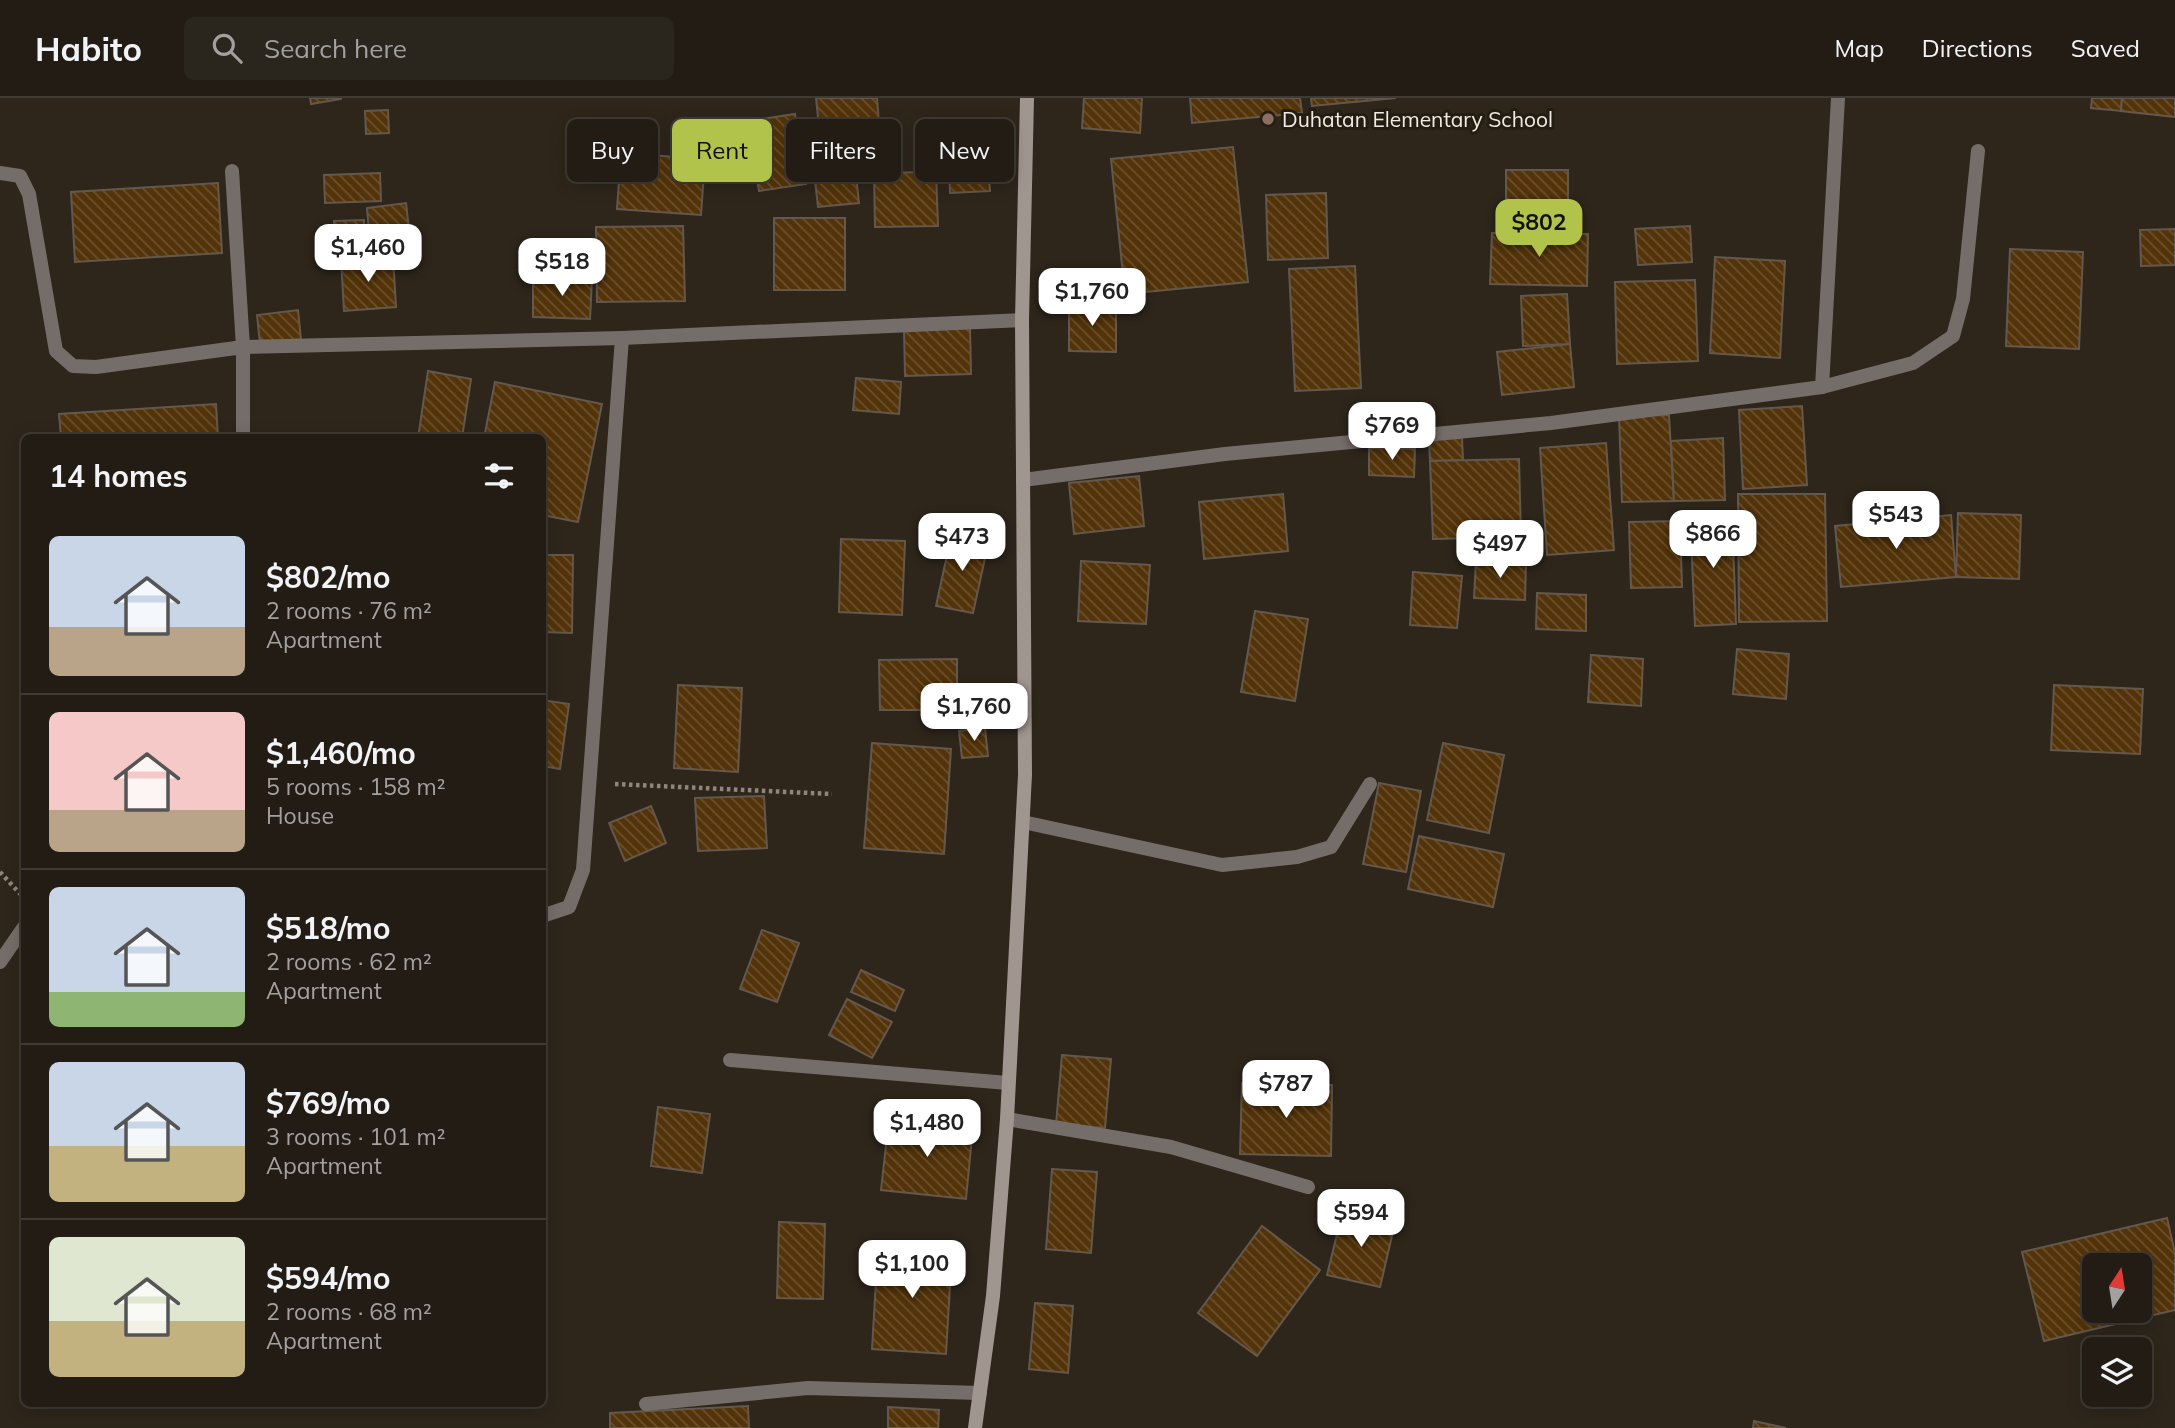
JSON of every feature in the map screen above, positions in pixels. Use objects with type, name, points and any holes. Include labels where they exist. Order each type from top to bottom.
[{"type":"street","points":[[975,1428],[993,1296],[1007,1119],[1023,822],[1022,320],[1027,98]]},
{"type":"street","points":[[1822,387],[1838,98]]},
{"type":"street","points":[[1023,480],[1225,454],[1551,423],[1822,387],[1913,363],[1953,336],[1963,299],[1978,151]]},
{"type":"street","points":[[232,171],[243,346],[243,434]]},
{"type":"street","points":[[0,173],[20,176],[29,194],[56,351],[73,366],[96,368],[243,346],[622,338],[1022,320]]},
{"type":"street","points":[[546,915],[569,907],[583,870],[622,338]]},
{"type":"street","points":[[1023,822],[1222,865],[1297,857],[1331,847],[1370,784]]},
{"type":"street","points":[[0,962],[21,931]]},
{"type":"street","points":[[730,1060],[1008,1083]]},
{"type":"street","points":[[1007,1119],[1171,1147],[1308,1187]]},
{"type":"street","points":[[646,1404],[808,1388],[980,1393]]},
{"type":"path","points":[[590,783],[832,794]]},
{"type":"path","points":[[0,872],[21,895]]},
{"type":"building","points":[[310,98],[341,98],[341,99],[311,104]]},
{"type":"building","points":[[816,98],[877,98],[879,119],[818,119]]},
{"type":"building","points":[[1084,98],[1142,98],[1140,133],[1082,128]]},
{"type":"building","points":[[1190,98],[1300,98],[1302,113],[1192,123]]},
{"type":"building","points":[[1311,98],[1396,98],[1312,106]]},
{"type":"building","points":[[2092,98],[2122,98],[2121,111],[2091,108]]},
{"type":"building","points":[[2122,98],[2175,98],[2175,117],[2121,111]]},
{"type":"building","points":[[388,110],[389,133],[366,134],[365,111]]},
{"type":"building","points":[[795,114],[796,119],[786,119],[786,182],[806,184],[759,191],[758,182],[772,182],[772,119],[761,119]]},
{"type":"building","points":[[1233,147],[1248,282],[1125,294],[1111,159]]},
{"type":"building","points":[[658,156],[672,157],[672,182],[703,182],[701,215],[617,209],[619,182],[658,182]]},
{"type":"building","points":[[1506,170],[1568,170],[1568,223],[1506,223]]},
{"type":"building","points":[[915,172],[915,182],[936,182],[938,226],[875,227],[874,182],[901,182],[901,173]]},
{"type":"building","points":[[380,173],[381,201],[325,203],[324,175]]},
{"type":"building","points":[[815,182],[857,182],[859,203],[818,207]]},
{"type":"building","points":[[950,182],[989,182],[990,191],[950,193]]},
{"type":"building","points":[[218,183],[222,253],[75,262],[71,192]]},
{"type":"building","points":[[1326,193],[1328,258],[1268,260],[1266,195]]},
{"type":"building","points":[[406,203],[409,229],[369,233],[367,208]]},
{"type":"building","points":[[774,218],[845,218],[845,290],[774,290]]},
{"type":"building","points":[[364,220],[365,252],[335,253],[334,221]]},
{"type":"building","points":[[683,226],[685,301],[597,302],[596,227]]},
{"type":"building","points":[[1690,226],[1692,262],[1638,265],[1635,229]]},
{"type":"building","points":[[2175,229],[2175,265],[2141,266],[2140,230]]},
{"type":"building","points":[[1492,233],[1588,234],[1587,286],[1490,284]]},
{"type":"building","points":[[2010,249],[2083,252],[2079,349],[2006,346]]},
{"type":"building","points":[[393,256],[396,307],[344,311],[341,260]]},
{"type":"building","points":[[1715,257],[1785,261],[1780,358],[1710,353]]},
{"type":"building","points":[[1355,266],[1361,388],[1295,391],[1289,269]]},
{"type":"building","points":[[533,277],[592,279],[590,319],[533,317]]},
{"type":"building","points":[[1695,280],[1698,361],[1617,364],[1615,282]]},
{"type":"building","points":[[1567,294],[1570,344],[1523,346],[1521,296]]},
{"type":"building","points":[[1069,305],[1116,306],[1116,352],[1069,351]]},
{"type":"building","points":[[298,310],[301,339],[260,344],[257,315]]},
{"type":"building","points":[[970,327],[971,374],[905,376],[904,329]]},
{"type":"building","points":[[1570,344],[1574,387],[1502,395],[1497,352]]},
{"type":"building","points":[[428,371],[471,379],[463,434],[419,434]]},
{"type":"building","points":[[856,378],[901,382],[899,414],[853,410]]},
{"type":"building","points":[[495,382],[602,404],[578,522],[546,516],[546,434],[485,434]]},
{"type":"building","points":[[216,404],[218,434],[61,434],[59,414]]},
{"type":"building","points":[[1802,406],[1807,485],[1743,489],[1739,410]]},
{"type":"building","points":[[1669,415],[1674,501],[1622,502],[1619,416]]},
{"type":"building","points":[[1462,438],[1463,460],[1430,461],[1429,439]]},
{"type":"building","points":[[1723,438],[1725,500],[1674,501],[1671,441]]},
{"type":"building","points":[[1606,443],[1614,550],[1547,555],[1540,448]]},
{"type":"building","points":[[1369,448],[1415,449],[1414,477],[1369,475]]},
{"type":"building","points":[[1519,459],[1521,537],[1433,539],[1430,461]]},
{"type":"building","points":[[1139,476],[1144,526],[1074,534],[1069,483]]},
{"type":"building","points":[[1283,494],[1288,551],[1204,559],[1199,502]]},
{"type":"building","points":[[1738,494],[1825,494],[1827,621],[1739,622]]},
{"type":"building","points":[[1958,513],[2021,515],[2019,579],[1956,577]]},
{"type":"building","points":[[1732,515],[1736,624],[1695,626],[1690,517]]},
{"type":"building","points":[[1951,515],[1956,577],[1841,587],[1835,526]]},
{"type":"building","points":[[1680,521],[1682,587],[1631,588],[1629,522]]},
{"type":"building","points":[[952,532],[989,540],[973,613],[936,606]]},
{"type":"building","points":[[841,539],[905,541],[902,615],[839,612]]},
{"type":"building","points":[[546,555],[573,555],[572,633],[546,632]]},
{"type":"building","points":[[1476,560],[1526,562],[1525,600],[1474,598]]},
{"type":"building","points":[[1081,561],[1150,565],[1146,624],[1078,621]]},
{"type":"building","points":[[1413,572],[1462,576],[1457,628],[1410,625]]},
{"type":"building","points":[[1537,593],[1586,595],[1586,631],[1536,629]]},
{"type":"building","points":[[1255,611],[1308,619],[1295,701],[1241,692]]},
{"type":"building","points":[[1737,649],[1789,654],[1786,699],[1733,694]]},
{"type":"building","points":[[1591,655],[1643,659],[1641,706],[1588,702]]},
{"type":"building","points":[[957,659],[957,710],[880,710],[879,660]]},
{"type":"building","points":[[678,685],[742,688],[738,772],[674,768]]},
{"type":"building","points":[[2054,685],[2143,689],[2140,754],[2051,750]]},
{"type":"building","points":[[546,701],[569,704],[560,769],[546,767]]},
{"type":"building","points":[[985,728],[988,756],[962,758],[959,731]]},
{"type":"building","points":[[872,743],[951,749],[944,854],[864,848]]},
{"type":"building","points":[[1443,743],[1504,755],[1489,833],[1427,820]]},
{"type":"building","points":[[1379,783],[1421,791],[1406,872],[1363,864]]},
{"type":"building","points":[[764,796],[767,848],[698,851],[695,798]]},
{"type":"building","points":[[651,806],[666,843],[625,861],[609,823]]},
{"type":"building","points":[[1419,836],[1504,854],[1493,907],[1408,889]]},
{"type":"building","points":[[762,930],[799,943],[777,1002],[740,989]]},
{"type":"building","points":[[861,970],[904,990],[895,1011],[851,992]]},
{"type":"building","points":[[847,999],[892,1022],[872,1058],[829,1035]]},
{"type":"building","points":[[1062,1055],[1111,1059],[1105,1128],[1056,1124]]},
{"type":"building","points":[[1242,1083],[1332,1085],[1331,1156],[1240,1154]]},
{"type":"building","points":[[658,1107],[710,1114],[702,1173],[651,1166]]},
{"type":"building","points":[[889,1118],[973,1127],[966,1199],[881,1190]]},
{"type":"building","points":[[1052,1169],[1097,1172],[1091,1253],[1046,1249]]},
{"type":"building","points":[[1343,1210],[1395,1223],[1380,1287],[1327,1275]]},
{"type":"building","points":[[2167,1218],[2175,1253],[2175,1310],[2152,1315],[2152,1253],[2082,1253],[2082,1323],[2120,1323],[2044,1341],[2022,1252]]},
{"type":"building","points":[[779,1222],[825,1224],[823,1299],[777,1298]]},
{"type":"building","points":[[1262,1226],[1320,1270],[1257,1356],[1198,1313]]},
{"type":"building","points":[[878,1246],[952,1251],[946,1354],[872,1349]]},
{"type":"building","points":[[1035,1303],[1073,1306],[1068,1373],[1029,1369]]},
{"type":"building","points":[[748,1406],[749,1428],[610,1428],[610,1413]]},
{"type":"building","points":[[888,1407],[939,1410],[938,1428],[888,1428]]},
{"type":"building","points":[[1754,1421],[1786,1428],[1753,1428]]},
{"type":"place","name":"Duhatan Elementary School","points":[[1268,119]]}]
